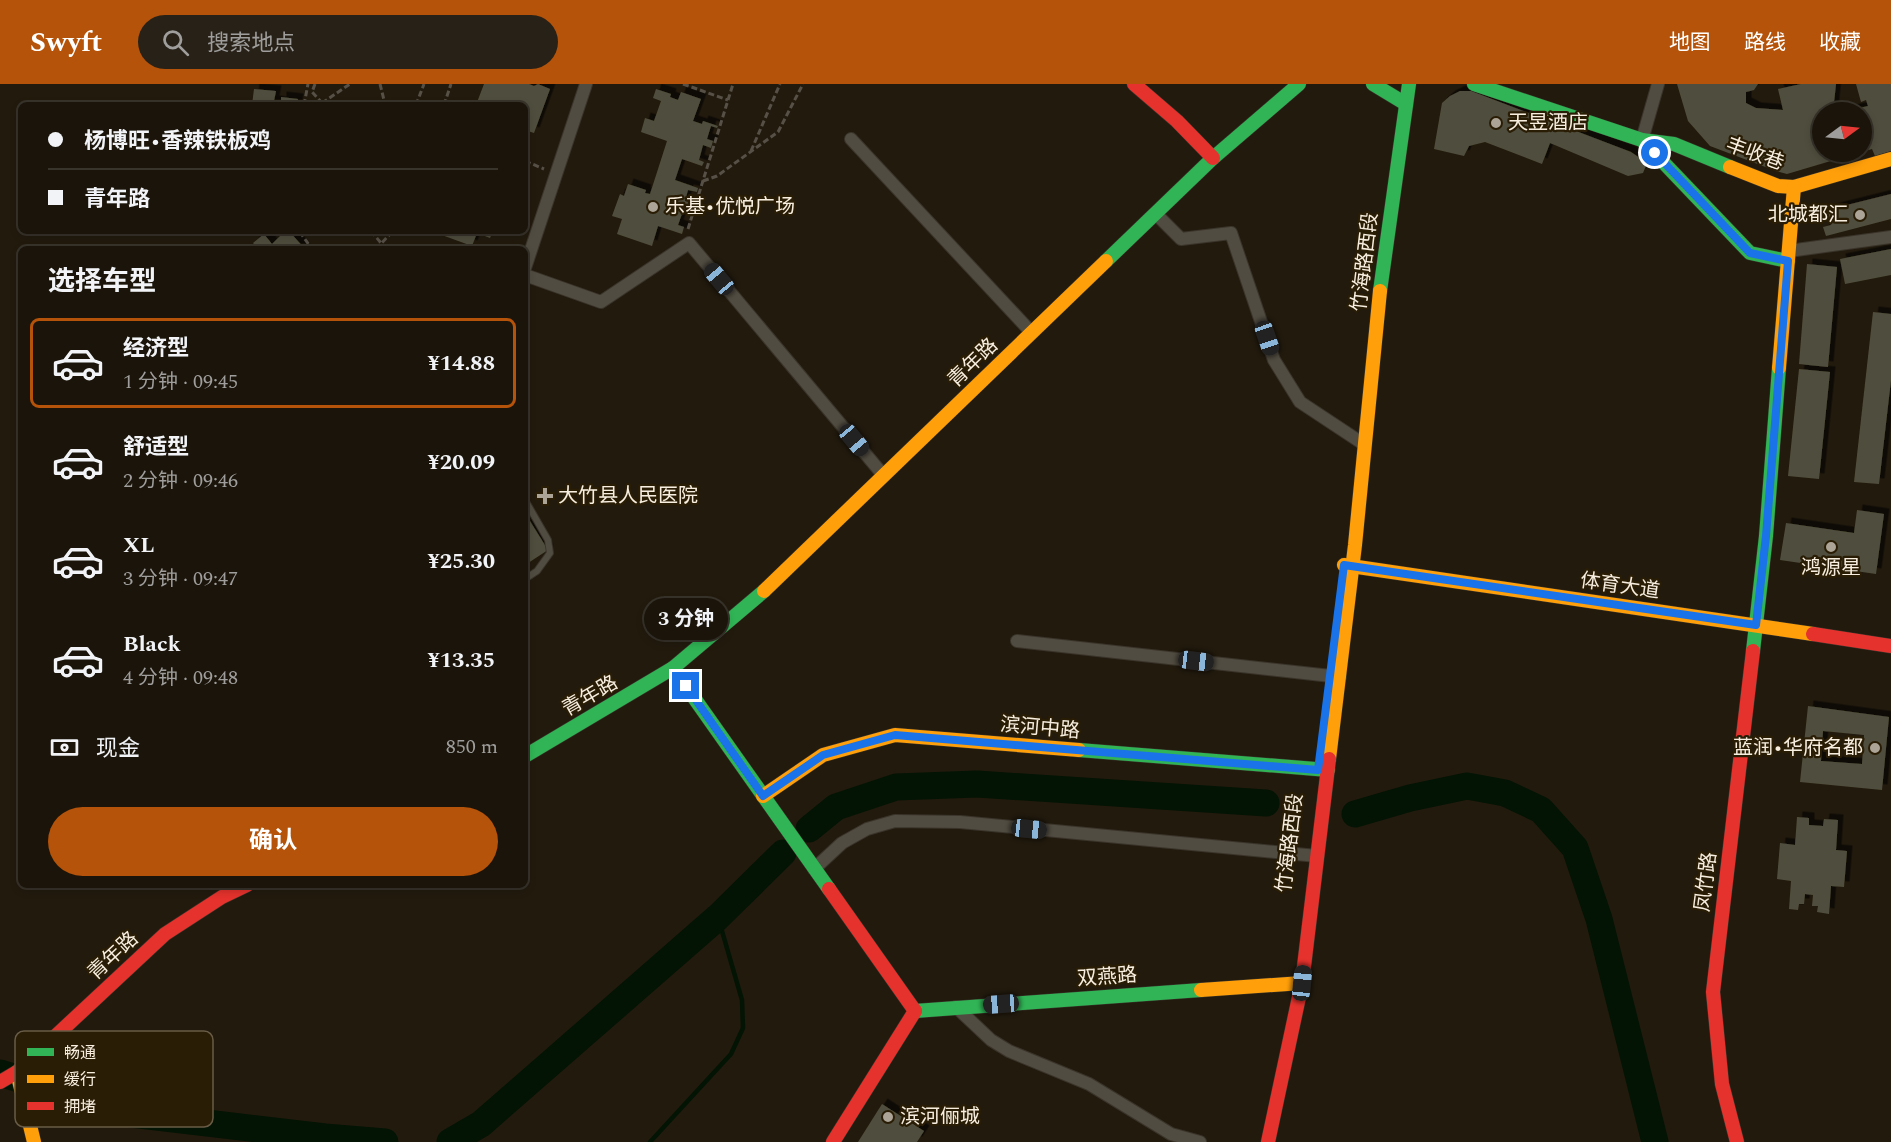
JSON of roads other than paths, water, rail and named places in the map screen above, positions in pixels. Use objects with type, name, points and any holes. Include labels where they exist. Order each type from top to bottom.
[{"type":"street","points":[[528,259],[586,84]]},
{"type":"street","points":[[1134,84],[1177,121],[1213,158]]},
{"type":"street","name":"青年路","points":[[528,754],[673,668],[769,587],[1213,158],[1299,84]]},
{"type":"street","points":[[1373,84],[1402,101]]},
{"type":"street","name":"竹海路西段","points":[[1400,84],[1402,101]]},
{"type":"street","name":"竹海路西段","points":[[1268,1142],[1297,984],[1335,677],[1360,442],[1374,266],[1402,101],[1409,84]]},
{"type":"street","name":"丰收巷","points":[[1474,84],[1642,140],[1674,144],[1778,186],[1794,187],[1891,159]]},
{"type":"street","points":[[1642,140],[1658,84]]},
{"type":"street","points":[[851,139],[1032,333]]},
{"type":"street","name":"丰收巷","points":[[1642,140],[1750,253],[1788,256]]},
{"type":"street","name":"凤竹路","points":[[1737,1142],[1722,1084],[1713,992],[1766,536],[1794,187]]},
{"type":"street","points":[[1156,214],[1181,239],[1231,233],[1274,360],[1300,402],[1360,442]]},
{"type":"street","points":[[1788,256],[1891,237]]},
{"type":"street","points":[[528,276],[601,302],[689,243],[884,476]]},
{"type":"street","name":"体育大道","points":[[1348,565],[1891,646]]},
{"type":"street","points":[[1017,641],[1335,677]]},
{"type":"street","points":[[673,668],[778,820],[915,1011],[833,1142]]},
{"type":"street","name":"滨河中路","points":[[763,796],[823,755],[895,735],[1323,770]]},
{"type":"street","points":[[814,869],[842,843],[867,829],[895,821],[960,822],[1312,856]]},
{"type":"street","name":"青年路","points":[[61,1031],[165,934],[222,897],[241,888]]},
{"type":"street","name":"竹海路西段","points":[[1259,1142],[1297,984]]},
{"type":"street","name":"双燕路","points":[[915,1011],[1297,984]]},
{"type":"street","points":[[957,1007],[991,1040],[1009,1051],[1089,1084],[1172,1134],[1200,1142]]},
{"type":"street","name":"青年路","points":[[0,1082],[15,1073]]},
{"type":"street","points":[[30,1127],[34,1142]]},
{"type":"lane","points":[[528,505],[548,540],[550,553],[537,571],[528,577]]},
{"type":"waterway","points":[[809,829],[836,807],[896,787],[977,784],[1266,803]]},
{"type":"waterway","points":[[1355,814],[1410,798],[1467,786],[1505,793],[1541,810],[1575,848],[1599,919],[1655,1142]]},
{"type":"waterway","points":[[450,1142],[481,1124],[718,917],[783,853]]},
{"type":"waterway","points":[[650,1142],[731,1054],[743,1028],[742,1000],[718,917]]},
{"type":"waterway","points":[[0,1073],[15,1078]]},
{"type":"waterway","points":[[213,1124],[385,1142]]},
{"type":"place","name":"天昱酒店","points":[[1496,123]]},
{"type":"place","name":"乐基•优悦广场","points":[[653,207]]},
{"type":"place","name":"北城都汇","points":[[1860,215]]},
{"type":"place","name":"大竹县人民医院","points":[[545,496]]},
{"type":"place","name":"鸿源星","points":[[1831,547]]},
{"type":"place","name":"蓝润•华府名都","points":[[1875,748]]},
{"type":"place","name":"滨河俪城","points":[[888,1117]]}]
